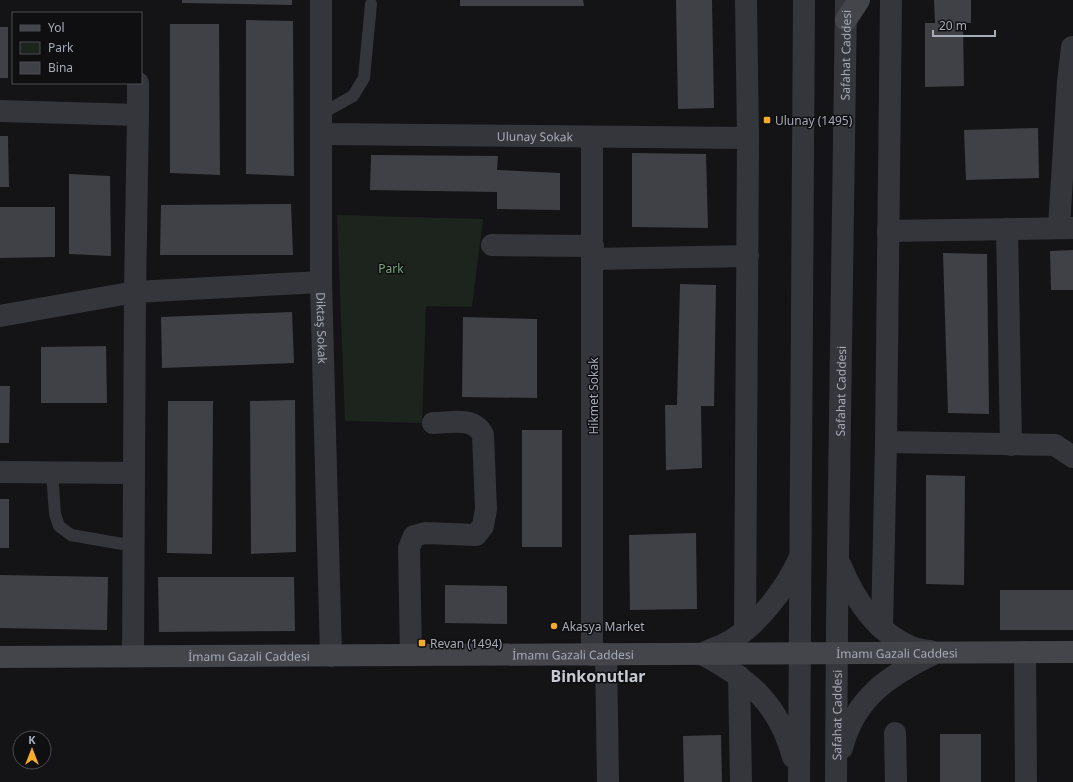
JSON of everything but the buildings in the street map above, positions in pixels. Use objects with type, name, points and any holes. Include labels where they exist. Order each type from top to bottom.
[{"type":"street","name":"Diktaş Sokak","points":[[321,0],[321,282],[331,656]]},
{"type":"street","points":[[745,630],[748,256],[746,0]]},
{"type":"street","points":[[799,779],[804,0]]},
{"type":"street","points":[[846,10],[859,0]]},
{"type":"street","points":[[882,628],[886,442],[891,0]]},
{"type":"street","name":"Safahat Caddesi","points":[[836,777],[836,654],[846,10]]},
{"type":"street","points":[[888,231],[1066,227],[1070,82],[1073,42]]},
{"type":"street","points":[[133,656],[138,84]]},
{"type":"street","points":[[0,111],[138,115]]},
{"type":"street","name":"Ulunay Sokak","points":[[321,124],[592,137],[748,138]]},
{"type":"street","name":"Hikmet Sokak","points":[[592,137],[599,654],[608,782]]},
{"type":"street","points":[[1007,229],[1011,445]]},
{"type":"street","points":[[492,245],[593,253],[748,256]]},
{"type":"street","points":[[0,316],[135,292],[321,282]]},
{"type":"street","points":[[411,655],[409,548],[414,536],[425,533],[476,535],[483,526],[486,509],[483,435],[479,427],[472,422],[433,423]]},
{"type":"street","points":[[886,442],[1055,445],[1070,452]]},
{"type":"street","points":[[0,472],[134,473]]},
{"type":"street","points":[[702,654],[731,640],[745,630],[781,592],[791,577],[801,554]]},
{"type":"street","points":[[838,556],[847,581],[857,598],[882,628],[909,646],[935,653]]},
{"type":"street","points":[[1025,652],[1026,782]]},
{"type":"street","name":"İmamı Gazali Caddesi","points":[[0,657],[1073,652]]},
{"type":"street","points":[[836,777],[845,736],[852,718],[864,702],[892,676],[935,653]]},
{"type":"street","points":[[702,654],[739,676],[771,706],[790,743],[799,779]]},
{"type":"street","points":[[739,676],[741,782]]},
{"type":"street","points":[[895,733],[896,782]]},
{"type":"lane","points":[[321,124],[353,96],[364,78],[371,4]]},
{"type":"lane","points":[[52,472],[54,514],[59,526],[71,535],[134,546]]},
{"type":"green space","name":"Park","points":[[337,215],[483,219],[472,307],[426,306],[422,423],[345,421]]},
{"type":"place","name":"Ulunay (1495)","points":[[767,120]]},
{"type":"place","name":"Akasya Market","points":[[554,626]]},
{"type":"place","name":"Revan (1494)","points":[[422,643]]},
{"type":"district","name":"Binkonutlar","points":[[598,676]]}]
